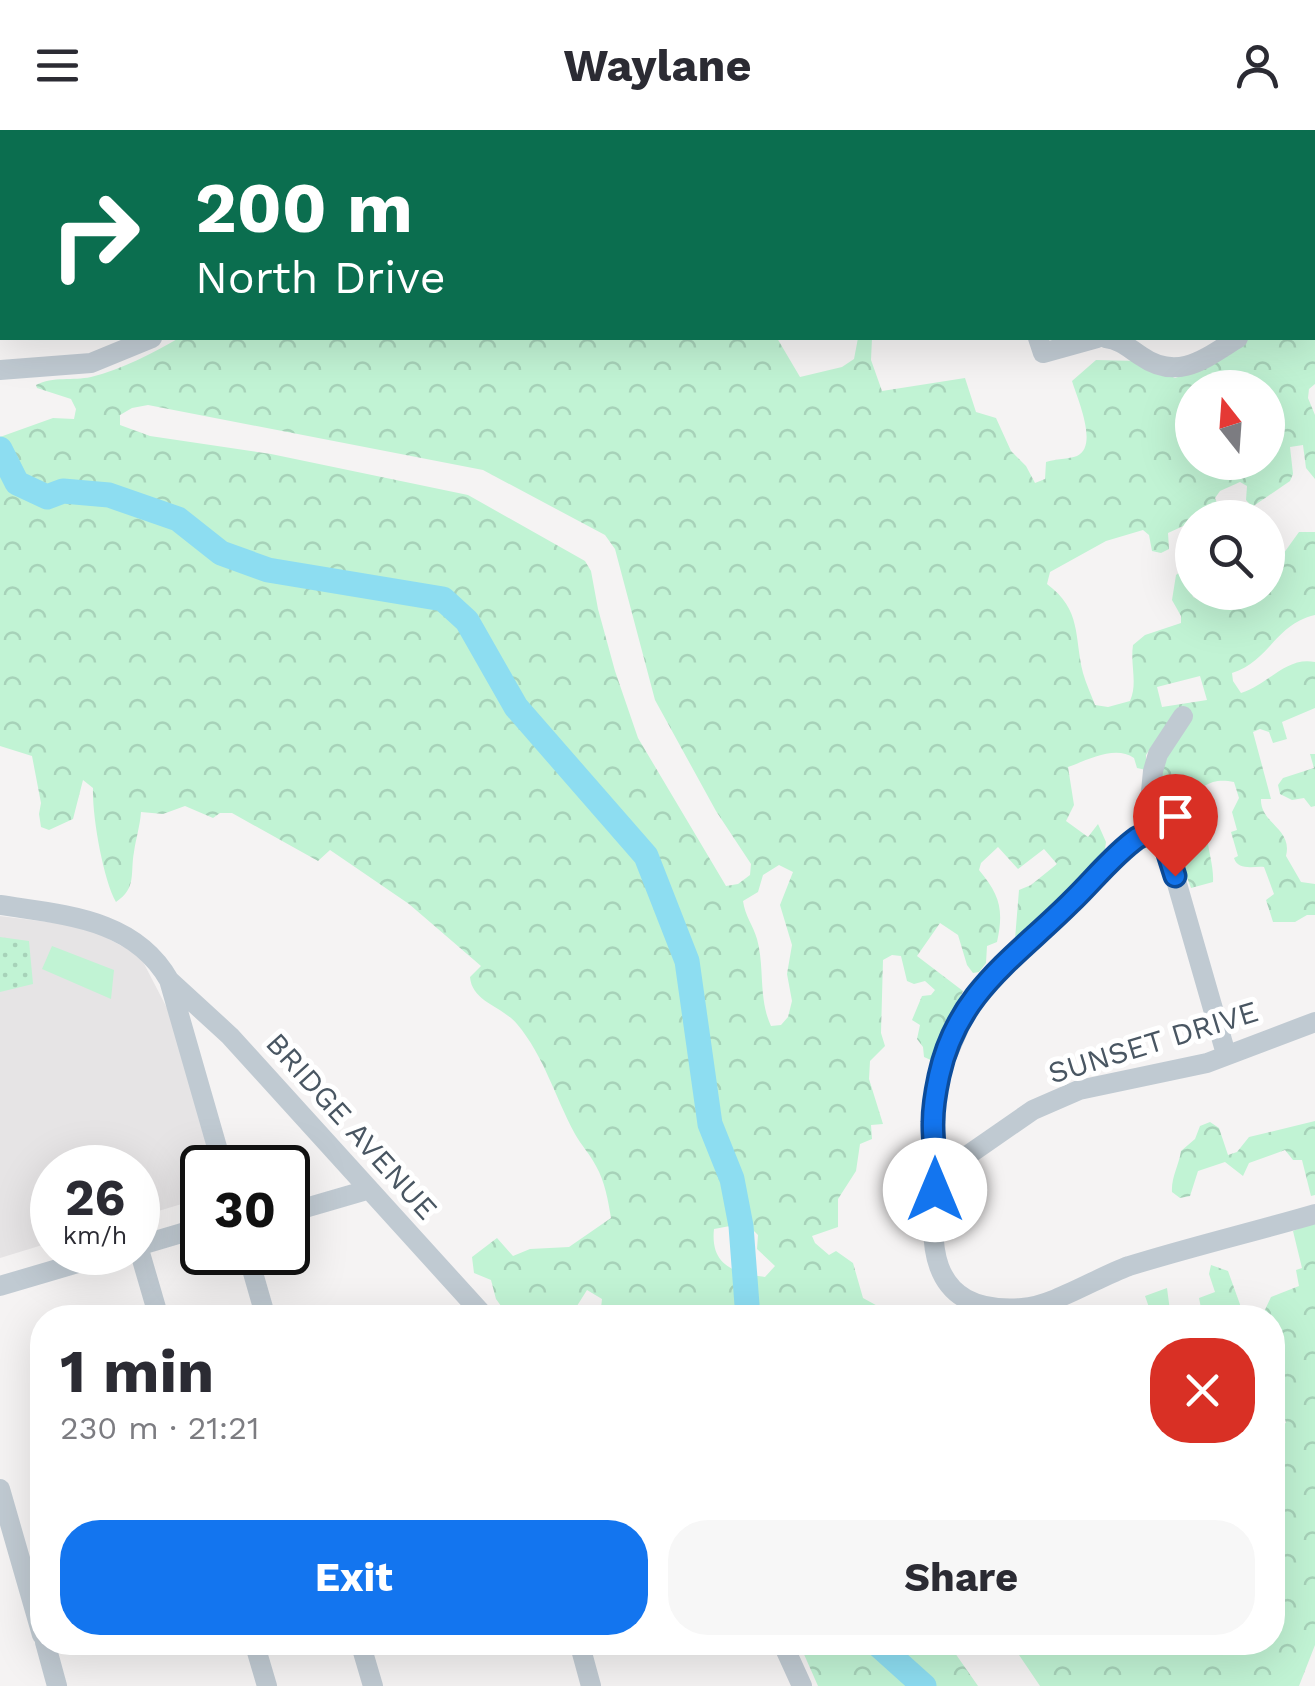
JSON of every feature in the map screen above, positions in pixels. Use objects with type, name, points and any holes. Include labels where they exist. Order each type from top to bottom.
[{"type":"street","points":[[0,370],[91,363],[147,340]]},
{"type":"street","points":[[1039,340],[1043,353],[1090,340]]},
{"type":"street","points":[[1118,340],[1164,367],[1198,365],[1235,340]]},
{"type":"street","points":[[1147,833],[1158,754],[1184,716]]},
{"type":"street","points":[[991,1305],[959,1294],[939,1271],[933,1254],[932,1213],[938,1168],[932,1124],[939,1074],[969,1005],[1010,956],[1068,906],[1126,846],[1147,833],[1159,834],[1165,842],[1226,1054]]},
{"type":"street","name":"BRIDGE AVENUE","points":[[0,905],[90,920],[109,926],[147,950],[169,980],[230,1036],[474,1305]]},
{"type":"street","points":[[169,980],[216,1145]]},
{"type":"street","name":"SUNSET DRIVE","points":[[938,1168],[958,1162],[1033,1110],[1078,1090],[1158,1075],[1315,1022]]},
{"type":"street","points":[[310,1207],[367,1190]]},
{"type":"street","points":[[1046,1305],[1134,1265],[1315,1214]]},
{"type":"street","points":[[0,1286],[37,1275]]},
{"type":"street","points":[[147,1275],[156,1305]]},
{"type":"street","points":[[254,1275],[262,1305]]},
{"type":"street","points":[[0,1489],[30,1591]]},
{"type":"street","points":[[48,1655],[57,1686]]},
{"type":"street","points":[[258,1655],[267,1686]]},
{"type":"street","points":[[364,1655],[373,1686]]},
{"type":"street","points":[[583,1655],[591,1686]]},
{"type":"street","points":[[788,1655],[802,1686]]},
{"type":"shaded area","points":[[0,916],[87,927],[140,956],[169,1012],[208,1145],[180,1145],[180,1205],[160,1210],[160,1145],[30,1145],[30,1249],[0,1258]]},
{"type":"green space","points":[[175,340],[778,340],[800,377],[842,367],[854,359],[858,340],[872,340],[871,360],[882,391],[965,378],[976,412],[996,418],[1011,451],[1035,483],[1045,479],[1046,462],[1074,457],[1083,451],[1085,421],[1072,381],[1096,360],[1138,361],[1175,378],[1175,480],[1285,480],[1285,370],[1200,370],[1244,340],[1315,340],[1315,384],[1309,389],[1308,398],[1315,415],[1315,479],[1306,468],[1303,445],[1290,447],[1290,481],[1262,500],[1246,500],[1247,486],[1240,482],[1220,491],[1216,500],[1175,500],[1175,530],[1168,533],[1169,549],[1161,553],[1152,551],[1149,535],[1143,530],[1106,541],[1050,572],[1047,584],[1066,604],[1075,624],[1083,673],[1095,705],[1108,707],[1130,701],[1133,645],[1145,635],[1181,623],[1178,610],[1285,610],[1285,551],[1299,532],[1315,532],[1315,615],[1290,626],[1256,660],[1232,673],[1241,693],[1295,663],[1315,662],[1315,708],[1282,722],[1287,739],[1273,743],[1269,732],[1253,732],[1271,799],[1261,799],[1262,807],[1285,839],[1286,856],[1301,882],[1315,884],[1315,915],[1295,922],[1273,922],[1266,900],[1274,894],[1264,867],[1236,862],[1231,832],[1237,830],[1232,812],[1239,798],[1234,782],[1211,783],[1194,797],[1207,835],[1213,882],[1191,888],[1176,848],[1184,840],[1166,816],[1167,796],[1161,791],[1152,746],[1146,755],[1146,770],[1137,768],[1134,758],[1118,753],[1068,767],[1074,805],[1066,821],[1088,837],[1098,824],[1105,849],[1067,892],[1015,939],[1019,890],[1057,864],[1044,849],[1018,869],[998,847],[981,863],[979,870],[996,895],[1000,912],[997,942],[987,946],[986,963],[973,973],[958,935],[940,923],[917,956],[963,991],[933,1061],[924,1057],[917,1039],[920,1025],[912,1020],[922,996],[935,990],[925,981],[907,981],[901,956],[883,960],[881,1033],[885,1046],[870,1061],[869,1079],[883,1124],[871,1125],[872,1139],[860,1144],[856,1171],[838,1199],[838,1227],[812,1236],[829,1255],[836,1251],[853,1263],[863,1298],[876,1305],[601,1305],[602,1299],[587,1290],[578,1305],[500,1305],[491,1280],[474,1273],[472,1257],[497,1238],[513,1256],[530,1249],[569,1247],[611,1218],[599,1172],[575,1134],[535,1049],[517,1024],[482,998],[472,985],[470,977],[481,966],[409,904],[330,850],[318,861],[232,813],[220,813],[213,818],[185,806],[163,814],[141,812],[130,886],[116,902],[99,846],[93,788],[83,780],[73,819],[49,830],[41,827],[41,803],[32,756],[0,746],[0,437],[53,418],[74,419],[76,409],[71,399],[36,385],[103,374]],"holes":[[[148,405],[483,470],[605,535],[615,549],[655,700],[716,811],[751,864],[750,875],[738,884],[726,886],[638,738],[585,561],[468,495],[271,454],[150,436],[120,425],[120,415]],[[1200,676],[1207,700],[1162,707],[1157,687]],[[779,865],[793,872],[780,905],[792,945],[787,974],[792,1001],[788,1017],[781,1025],[771,1026],[759,950],[743,901],[758,892],[763,875]],[[746,1223],[758,1235],[757,1249],[775,1266],[765,1277],[735,1270],[716,1252],[714,1229]]]},
{"type":"green space","points":[[1310,754],[1315,754],[1315,806],[1311,807],[1304,798],[1292,800],[1280,794],[1278,785],[1283,778],[1314,768]]},
{"type":"green space","points":[[0,937],[29,941],[33,984],[0,992]]},
{"type":"green space","points":[[52,946],[114,970],[111,999],[42,969]]},
{"type":"green space","points":[[1315,1121],[1315,1195],[1311,1196],[1302,1160],[1293,1160],[1285,1150],[1249,1163],[1243,1176],[1225,1162],[1198,1171],[1190,1196],[1180,1198],[1172,1192],[1181,1151],[1195,1139],[1200,1126],[1210,1122],[1219,1128],[1228,1155],[1237,1152],[1249,1137]]},
{"type":"green space","points":[[1315,1222],[1315,1645],[1299,1686],[1040,1686],[1019,1655],[1285,1655],[1285,1305],[1267,1305],[1271,1297],[1299,1286],[1296,1270],[1302,1268],[1293,1231]]},
{"type":"green space","points":[[1211,1265],[1228,1271],[1240,1305],[1200,1305],[1199,1298],[1215,1292],[1209,1274]]},
{"type":"green space","points":[[1167,1288],[1169,1305],[1148,1305],[1145,1296]]},
{"type":"green space","points":[[804,1655],[956,1655],[978,1686],[818,1686]]},
{"type":"waterway","points":[[0,449],[17,483],[47,497],[63,491],[109,495],[178,519],[221,553],[268,570],[443,599],[467,621],[516,707],[646,856],[687,961],[710,1124],[732,1179],[741,1226],[747,1305]]},
{"type":"waterway","points":[[889,1655],[924,1686]]},
{"type":"route","points":[[935,1190],[938,1168],[932,1124],[939,1074],[962,1018],[981,987],[1137,838],[1147,833],[1159,834],[1175,876]]}]
